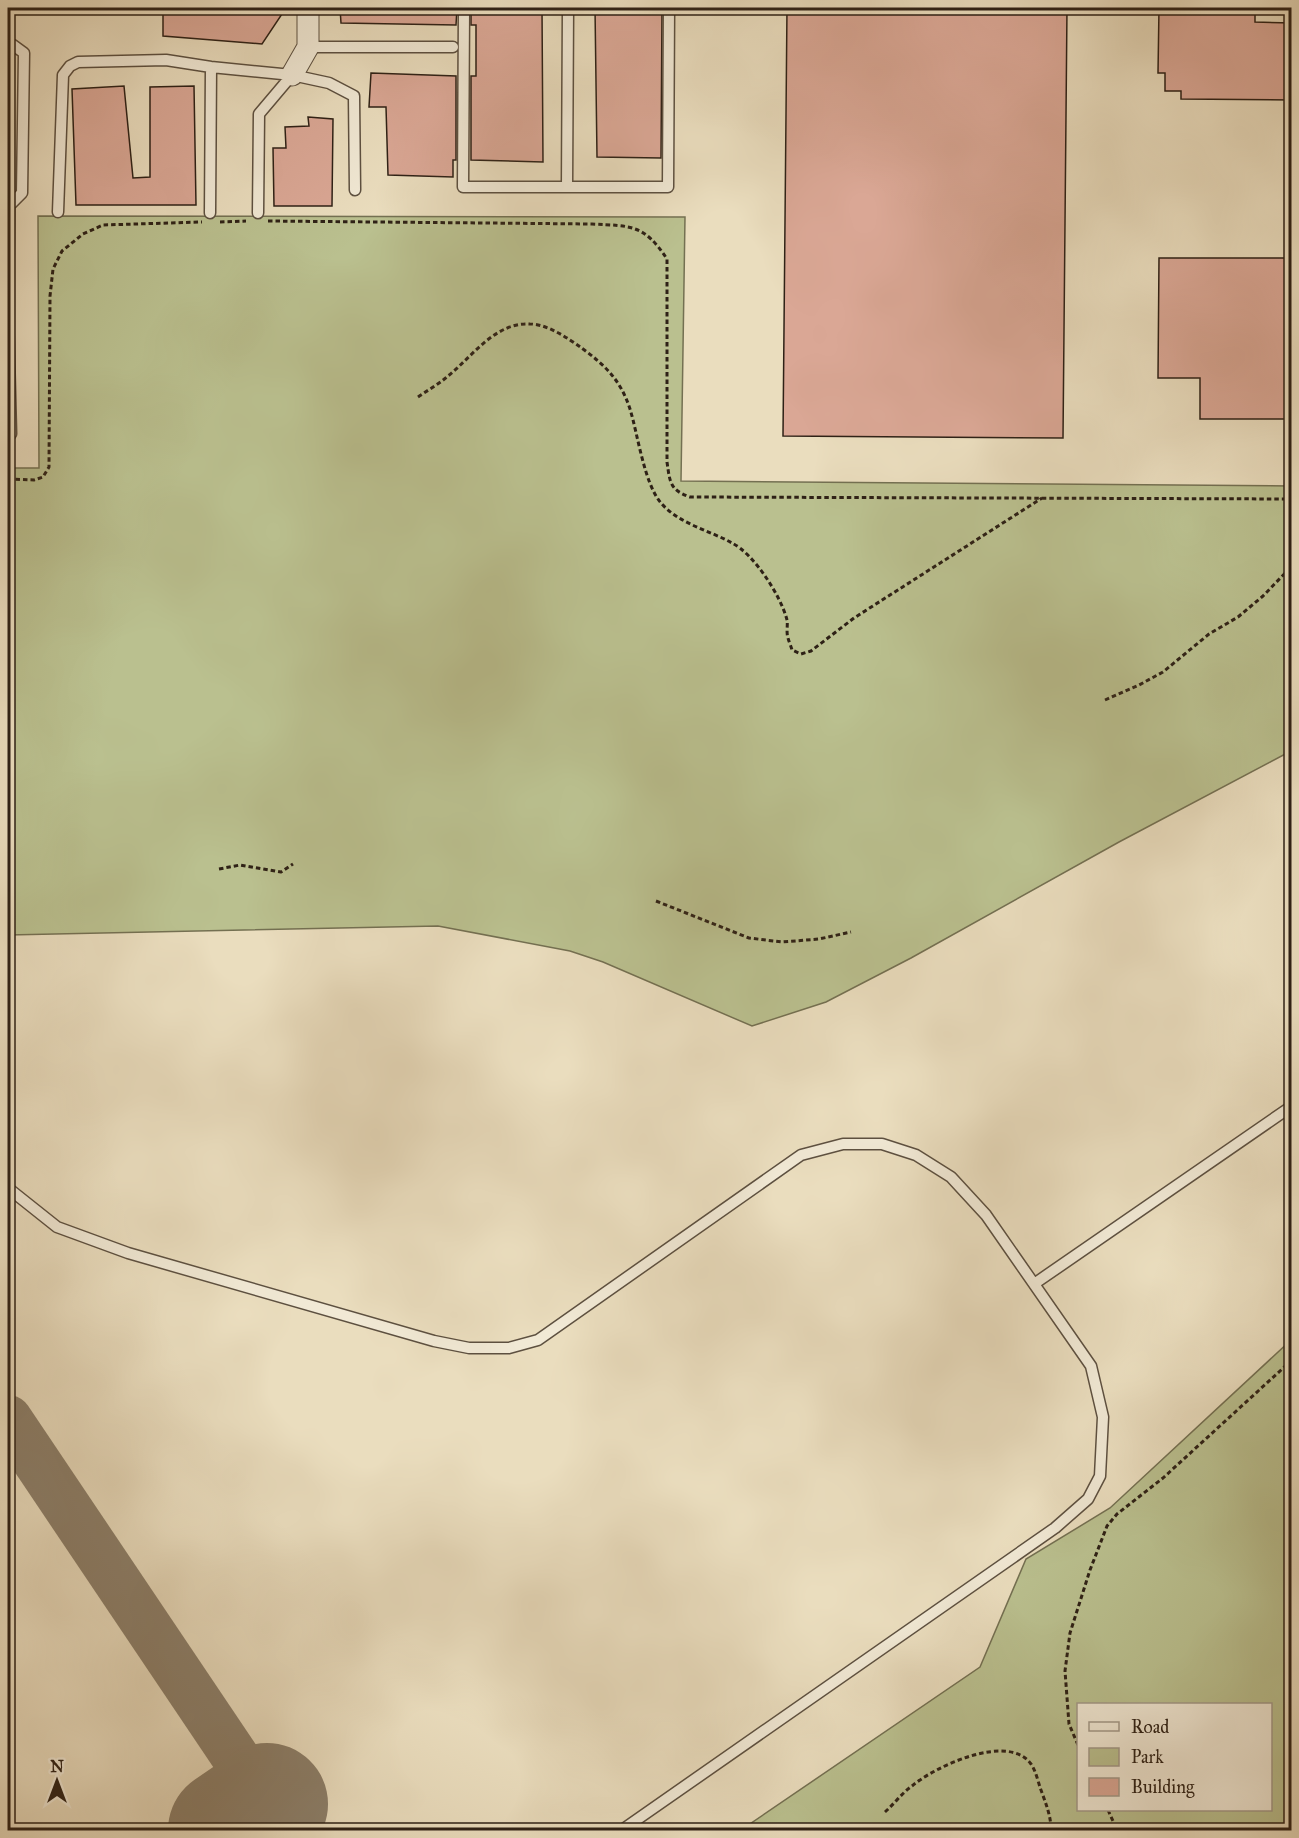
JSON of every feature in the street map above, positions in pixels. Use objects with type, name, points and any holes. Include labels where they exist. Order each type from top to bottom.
[{"type":"street","points":[[292,75],[308,47],[308,8]]},
{"type":"lane","points":[[464,8],[462,188],[668,187],[669,8]]},
{"type":"lane","points":[[567,187],[568,8]]},
{"type":"lane","points":[[8,434],[10,434],[8,206],[22,193],[24,53],[13,45]]},
{"type":"lane","points":[[308,47],[453,47]]},
{"type":"lane","points":[[58,212],[63,75],[70,66],[78,62],[166,60],[292,75],[329,83],[354,96],[355,190]]},
{"type":"lane","points":[[210,213],[211,67]]},
{"type":"lane","points":[[258,217],[259,114],[292,75]]},
{"type":"lane","points":[[1034,1284],[1292,1106]]},
{"type":"lane","points":[[8,1188],[57,1227],[128,1253],[434,1341],[469,1348],[509,1348],[538,1340],[801,1155],[843,1144],[882,1144],[916,1155],[951,1177],[986,1215],[1091,1365],[1103,1417],[1100,1476],[1089,1499],[1055,1528],[622,1830]]},
{"type":"path","points":[[258,217],[592,224],[625,226],[641,231],[657,242],[667,259],[667,462],[670,482],[677,492],[690,497],[1292,499]]},
{"type":"path","points":[[8,479],[34,480],[43,477],[49,467],[50,296],[53,269],[62,250],[83,234],[103,225],[246,221]]},
{"type":"path","points":[[418,397],[449,376],[485,341],[512,326],[530,324],[545,327],[578,346],[604,365],[625,395],[651,486],[661,503],[674,515],[691,525],[734,544],[752,560],[779,600],[787,621],[787,636],[792,650],[801,654],[811,651],[854,618],[1043,498]]},
{"type":"path","points":[[1106,700],[1163,672],[1209,634],[1238,617],[1263,596],[1292,566]]},
{"type":"path","points":[[219,869],[240,866],[282,872],[293,864]]},
{"type":"path","points":[[656,901],[749,938],[782,942],[819,939],[850,932]]},
{"type":"path","points":[[1077,1743],[1069,1724],[1065,1671],[1070,1634],[1090,1570],[1107,1526],[1292,1360]]},
{"type":"path","points":[[885,1812],[911,1786],[948,1764],[989,1752],[1016,1753],[1030,1763],[1034,1771],[1048,1811],[1051,1830]]},
{"type":"path","points":[[1109,1811],[1117,1830]]},
{"type":"green space","points":[[38,216],[685,217],[681,481],[1291,486],[1291,751],[826,1002],[752,1026],[603,962],[570,951],[438,926],[8,935],[8,468],[39,468]]},
{"type":"green space","points":[[1291,1340],[1291,1830],[741,1830],[980,1667],[1026,1559],[1110,1508]]},
{"type":"building","points":[[163,8],[286,8],[262,44],[163,36]]},
{"type":"building","points":[[340,8],[457,8],[456,25],[341,23]]},
{"type":"building","points":[[471,8],[542,8],[543,162],[471,160],[471,76],[476,76],[476,25],[471,25]]},
{"type":"building","points":[[595,8],[662,8],[661,158],[597,157]]},
{"type":"building","points":[[787,8],[1067,8],[1063,438],[783,436]]},
{"type":"building","points":[[1159,8],[1255,8],[1255,22],[1292,23],[1292,100],[1181,99],[1181,91],[1165,91],[1165,73],[1158,73]]},
{"type":"building","points":[[371,73],[456,76],[456,160],[453,160],[453,177],[388,175],[386,107],[369,107]]},
{"type":"building","points":[[124,86],[133,178],[150,177],[150,87],[194,86],[196,205],[76,205],[72,89]]},
{"type":"building","points":[[308,117],[333,119],[332,206],[274,206],[273,148],[286,148],[285,127],[309,126]]},
{"type":"building","points":[[1159,258],[1292,258],[1292,419],[1200,419],[1200,378],[1158,378]]},
{"type":"taxiway","points":[[8,1419],[267,1804]]},
{"type":"runway","points":[[229,1830],[267,1804]]}]
